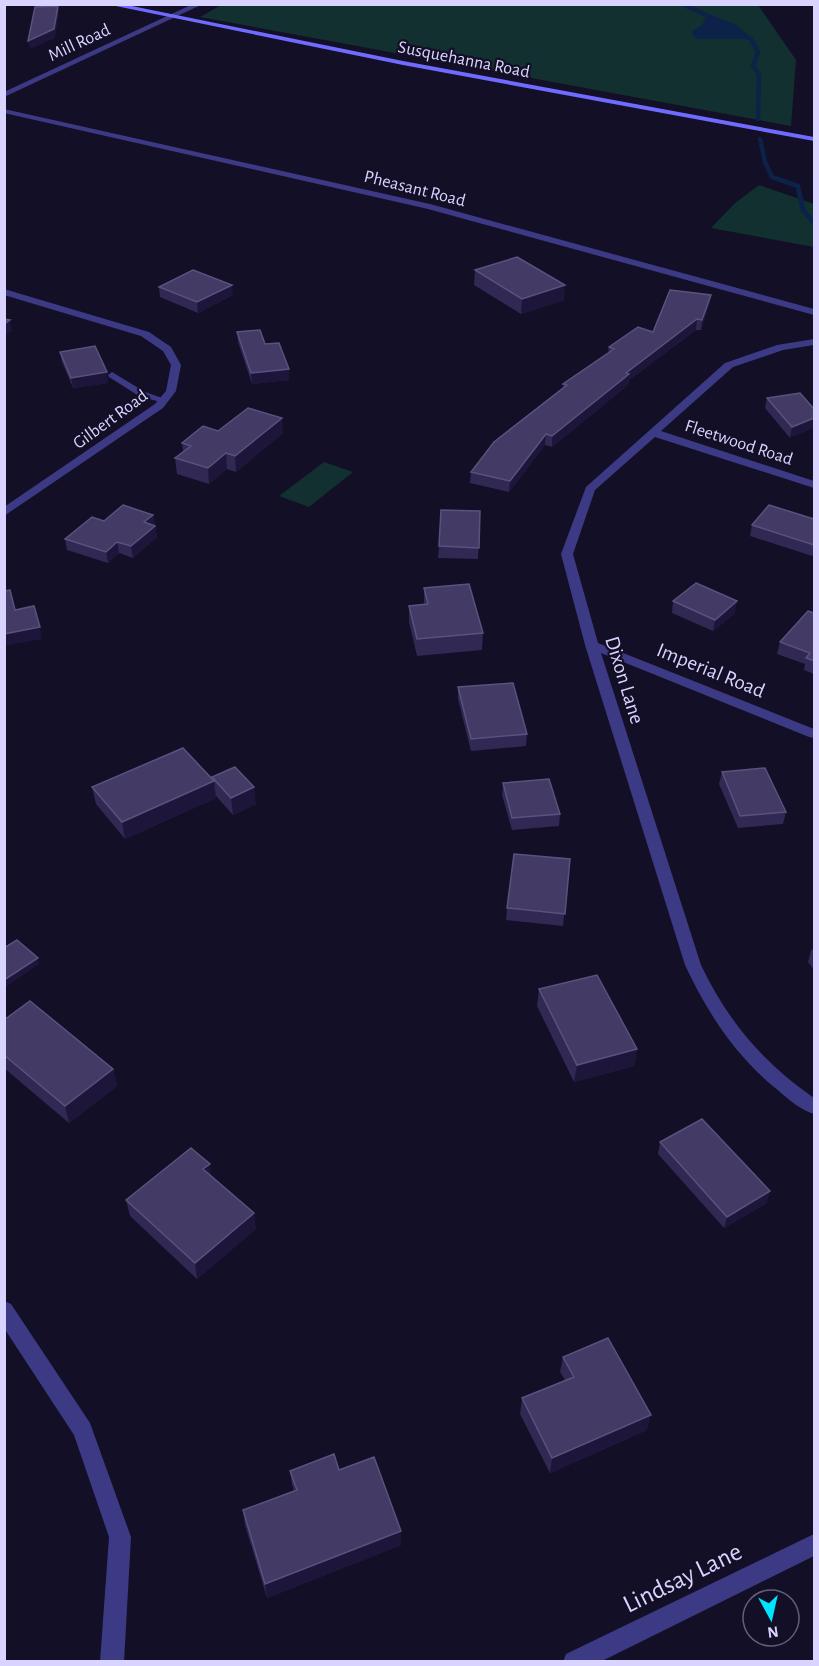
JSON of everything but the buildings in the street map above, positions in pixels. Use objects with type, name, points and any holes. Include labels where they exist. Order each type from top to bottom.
[{"type":"main road","name":"Susquehanna Road","points":[[108,4],[403,63],[814,139]]},
{"type":"street","name":"Mill Road","points":[[4,95],[200,4]]},
{"type":"street","name":"Pheasant Road","points":[[4,111],[430,207],[814,312]]},
{"type":"street","name":"Gilbert Road","points":[[4,292],[145,334],[166,349],[176,365],[171,391],[159,406],[4,513]]},
{"type":"street","name":"Dixon Lane","points":[[814,342],[782,347],[729,365],[590,489],[567,554],[592,645],[693,965],[707,998],[742,1047],[790,1091],[814,1107]]},
{"type":"street","name":"Fleetwood Road","points":[[652,432],[814,486]]},
{"type":"street","name":"Imperial Road","points":[[592,645],[814,734]]},
{"type":"street","points":[[4,1310],[83,1430],[120,1537],[112,1662]]},
{"type":"street","name":"Lindsay Lane","points":[[574,1662],[814,1545]]},
{"type":"lane","points":[[112,375],[142,394],[164,400]]},
{"type":"green space","points":[[223,4],[758,5],[796,60],[791,126],[200,17]]},
{"type":"green space","points":[[759,185],[814,204],[814,247],[711,228],[735,203]]},
{"type":"green space","points":[[324,462],[353,472],[309,507],[279,496]]},
{"type":"water","points":[[707,15],[737,26],[751,39],[698,39],[692,35],[692,31],[702,25]]},
{"type":"waterway","points":[[682,4],[717,20]]},
{"type":"waterway","points":[[741,34],[751,39],[758,52],[753,66],[759,74],[758,119]]},
{"type":"waterway","points":[[760,139],[765,162],[772,177],[798,186],[799,193]]},
{"type":"waterway","points":[[799,191],[803,210],[814,223]]}]
